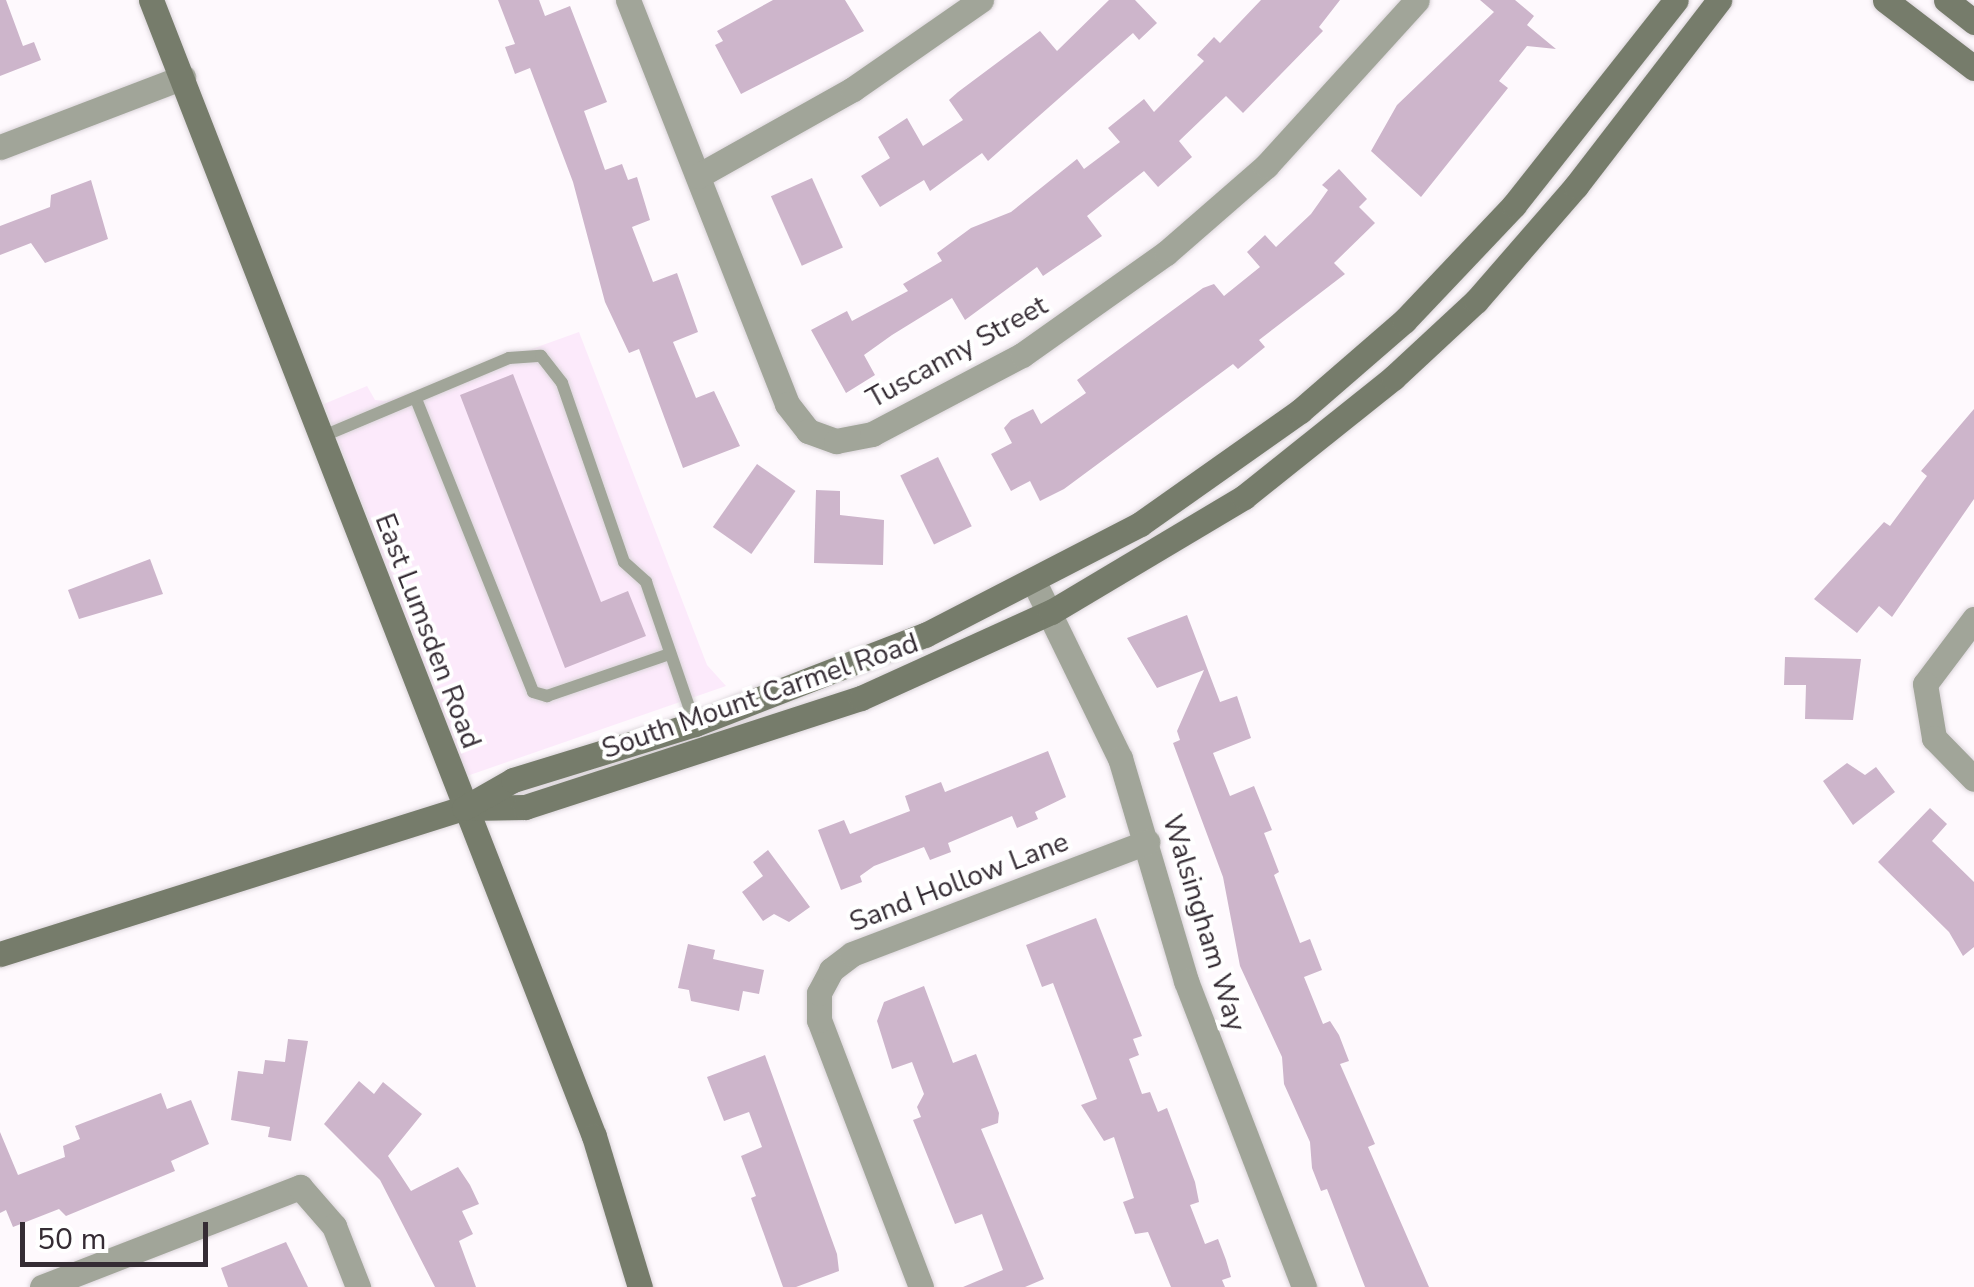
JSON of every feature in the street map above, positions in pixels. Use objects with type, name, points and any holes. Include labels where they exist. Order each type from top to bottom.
[{"type":"street","name":"East Lumsden Road","points":[[151,0],[594,1136],[640,1287]]},
{"type":"street","name":"Tuscanny Street","points":[[628,0],[795,419],[820,438],[855,439],[1022,355],[1166,254],[1266,166],[1418,0]]},
{"type":"street","points":[[698,176],[852,89],[981,0]]},
{"type":"street","name":"South Mount Carmel Road","points":[[0,954],[464,808],[514,780],[695,724],[909,641],[1034,582],[1140,524],[1238,458],[1404,321],[1514,206],[1676,0]]},
{"type":"street","name":"South Mount Carmel Road","points":[[464,808],[525,807],[796,722],[924,672],[1051,612],[1244,497],[1392,378],[1533,236],[1719,0]]},
{"type":"street","points":[[1885,0],[1974,68]]},
{"type":"street","points":[[1946,0],[1974,22]]},
{"type":"street","points":[[0,147],[183,77]]},
{"type":"street","name":"Walsingham Way","points":[[1034,582],[1107,726],[1147,842],[1186,982],[1304,1287]]},
{"type":"street","points":[[1974,619],[1925,684],[1934,738],[1974,779]]},
{"type":"street","name":"Sand Hollow Lane","points":[[921,1287],[819,1020],[819,993],[831,970],[852,954],[1147,842]]},
{"type":"street","points":[[42,1287],[300,1188],[334,1226],[358,1287]]},
{"type":"lane","points":[[321,437],[526,353],[552,366],[624,562],[646,582],[695,724]]},
{"type":"lane","points":[[416,399],[533,692],[546,696],[670,654]]},
{"type":"shaded area","points":[[579,332],[707,665],[726,686],[467,776],[324,404],[367,386],[375,400],[386,401]]},
{"type":"building","points":[[0,0],[6,0],[23,46],[34,42],[41,60],[0,76]]},
{"type":"building","points":[[498,0],[539,0],[545,16],[570,6],[607,102],[584,111],[605,170],[622,164],[628,180],[637,177],[650,220],[632,227],[653,282],[677,273],[698,332],[673,342],[696,398],[714,391],[740,446],[683,468],[639,349],[629,353],[605,302],[573,182],[530,68],[515,74],[505,47],[515,44]]},
{"type":"building","points":[[773,0],[845,0],[864,31],[741,94],[715,45],[723,41],[717,31]]},
{"type":"building","points":[[1109,0],[1135,0],[1157,23],[1139,40],[1133,33],[988,161],[982,153],[930,191],[924,180],[880,207],[861,176],[890,158],[878,137],[907,118],[923,146],[963,120],[949,100],[958,92],[1040,31],[1057,51]]},
{"type":"building","points":[[1261,0],[1340,0],[1319,27],[1323,31],[1243,113],[1226,96],[1179,141],[1192,157],[1158,187],[1144,171],[1087,216],[1102,236],[1043,276],[1037,267],[965,320],[952,298],[864,355],[875,375],[846,393],[811,330],[847,311],[852,321],[908,291],[903,284],[942,261],[937,253],[971,228],[1011,212],[1077,159],[1084,169],[1120,142],[1108,128],[1144,99],[1154,112],[1204,61],[1197,55],[1214,37],[1220,43]]},
{"type":"building","points":[[1480,0],[1515,0],[1534,16],[1527,25],[1556,49],[1527,46],[1499,81],[1508,88],[1421,197],[1371,151],[1397,105],[1494,12]]},
{"type":"building","points":[[1339,169],[1367,199],[1359,207],[1375,223],[1334,263],[1345,274],[1259,340],[1265,347],[1238,369],[1233,364],[1064,489],[1040,501],[1030,481],[1011,491],[991,454],[1012,443],[1004,428],[1011,420],[1033,409],[1041,424],[1086,393],[1077,380],[1203,288],[1214,284],[1224,296],[1260,267],[1247,252],[1265,235],[1276,247],[1311,214],[1328,190],[1322,185]]},
{"type":"building","points":[[812,178],[843,247],[802,266],[771,196]]},
{"type":"building","points":[[91,180],[108,239],[45,263],[31,243],[0,255],[0,226],[50,207],[51,195]]},
{"type":"building","points":[[513,374],[601,602],[628,591],[646,636],[565,668],[460,395]]},
{"type":"building","points":[[1974,409],[1974,499],[1892,617],[1879,606],[1857,633],[1814,599],[1884,522],[1890,526],[1927,476],[1921,471]]},
{"type":"building","points":[[938,457],[972,526],[934,545],[900,475]]},
{"type":"building","points":[[757,464],[796,491],[751,554],[713,527]]},
{"type":"building","points":[[816,490],[840,491],[840,515],[884,520],[883,565],[814,563]]},
{"type":"building","points":[[150,559],[163,594],[79,619],[68,590]]},
{"type":"building","points":[[1187,615],[1220,702],[1237,696],[1251,738],[1213,753],[1230,796],[1254,786],[1272,830],[1264,833],[1279,872],[1274,875],[1300,943],[1310,939],[1322,970],[1304,977],[1323,1024],[1330,1021],[1339,1035],[1349,1061],[1340,1064],[1375,1144],[1368,1147],[1429,1287],[1365,1287],[1327,1189],[1321,1191],[1312,1168],[1310,1142],[1284,1084],[1282,1057],[1240,966],[1223,877],[1173,743],[1180,740],[1177,731],[1204,670],[1157,688],[1127,638]]},
{"type":"building","points":[[1785,657],[1861,659],[1853,720],[1805,719],[1806,685],[1784,685]]},
{"type":"building","points":[[1048,751],[1066,797],[1035,812],[1038,819],[1017,828],[1012,816],[948,843],[951,852],[930,860],[924,847],[874,866],[860,876],[862,882],[841,890],[818,830],[844,820],[850,834],[910,811],[905,796],[941,782],[945,792]]},
{"type":"building","points":[[1847,763],[1865,775],[1876,767],[1895,792],[1853,825],[1823,781]]},
{"type":"building","points":[[1930,808],[1947,824],[1932,841],[1974,882],[1974,947],[1963,956],[1949,932],[1878,862]]},
{"type":"building","points":[[768,850],[810,907],[789,922],[774,914],[763,921],[742,892],[763,876],[753,862]]},
{"type":"building","points":[[1096,918],[1142,1036],[1133,1039],[1139,1055],[1129,1059],[1142,1094],[1150,1092],[1158,1112],[1167,1108],[1195,1182],[1199,1202],[1190,1205],[1205,1244],[1218,1239],[1226,1260],[1231,1277],[1222,1280],[1225,1287],[1171,1287],[1148,1232],[1135,1234],[1123,1202],[1134,1198],[1114,1137],[1104,1141],[1081,1105],[1097,1099],[1053,983],[1042,987],[1026,945]]},
{"type":"building","points":[[688,944],[715,950],[713,959],[764,970],[759,994],[743,991],[739,1011],[691,1001],[689,990],[678,988]]},
{"type":"building","points":[[924,986],[953,1063],[976,1054],[999,1113],[998,1123],[981,1129],[1044,1279],[1025,1287],[963,1287],[1003,1270],[982,1214],[955,1224],[913,1120],[921,1117],[917,1107],[924,1094],[912,1062],[892,1069],[877,1021],[884,1002]]},
{"type":"building","points":[[288,1039],[308,1041],[291,1141],[268,1137],[270,1127],[231,1120],[238,1071],[263,1074],[265,1060],[285,1062]]},
{"type":"building","points":[[765,1055],[837,1254],[839,1271],[796,1287],[783,1287],[751,1198],[756,1196],[741,1156],[762,1147],[749,1112],[724,1121],[707,1077]]},
{"type":"building","points":[[359,1081],[374,1094],[383,1082],[422,1114],[388,1156],[411,1191],[458,1167],[470,1185],[479,1204],[462,1211],[473,1234],[459,1241],[476,1287],[435,1287],[380,1180],[324,1124]]},
{"type":"building","points":[[161,1093],[167,1109],[191,1100],[209,1144],[171,1161],[175,1171],[66,1216],[59,1209],[13,1227],[6,1210],[0,1213],[0,1132],[18,1175],[65,1157],[63,1146],[80,1139],[75,1126]]},
{"type":"building","points":[[286,1242],[308,1287],[228,1287],[221,1268]]}]
